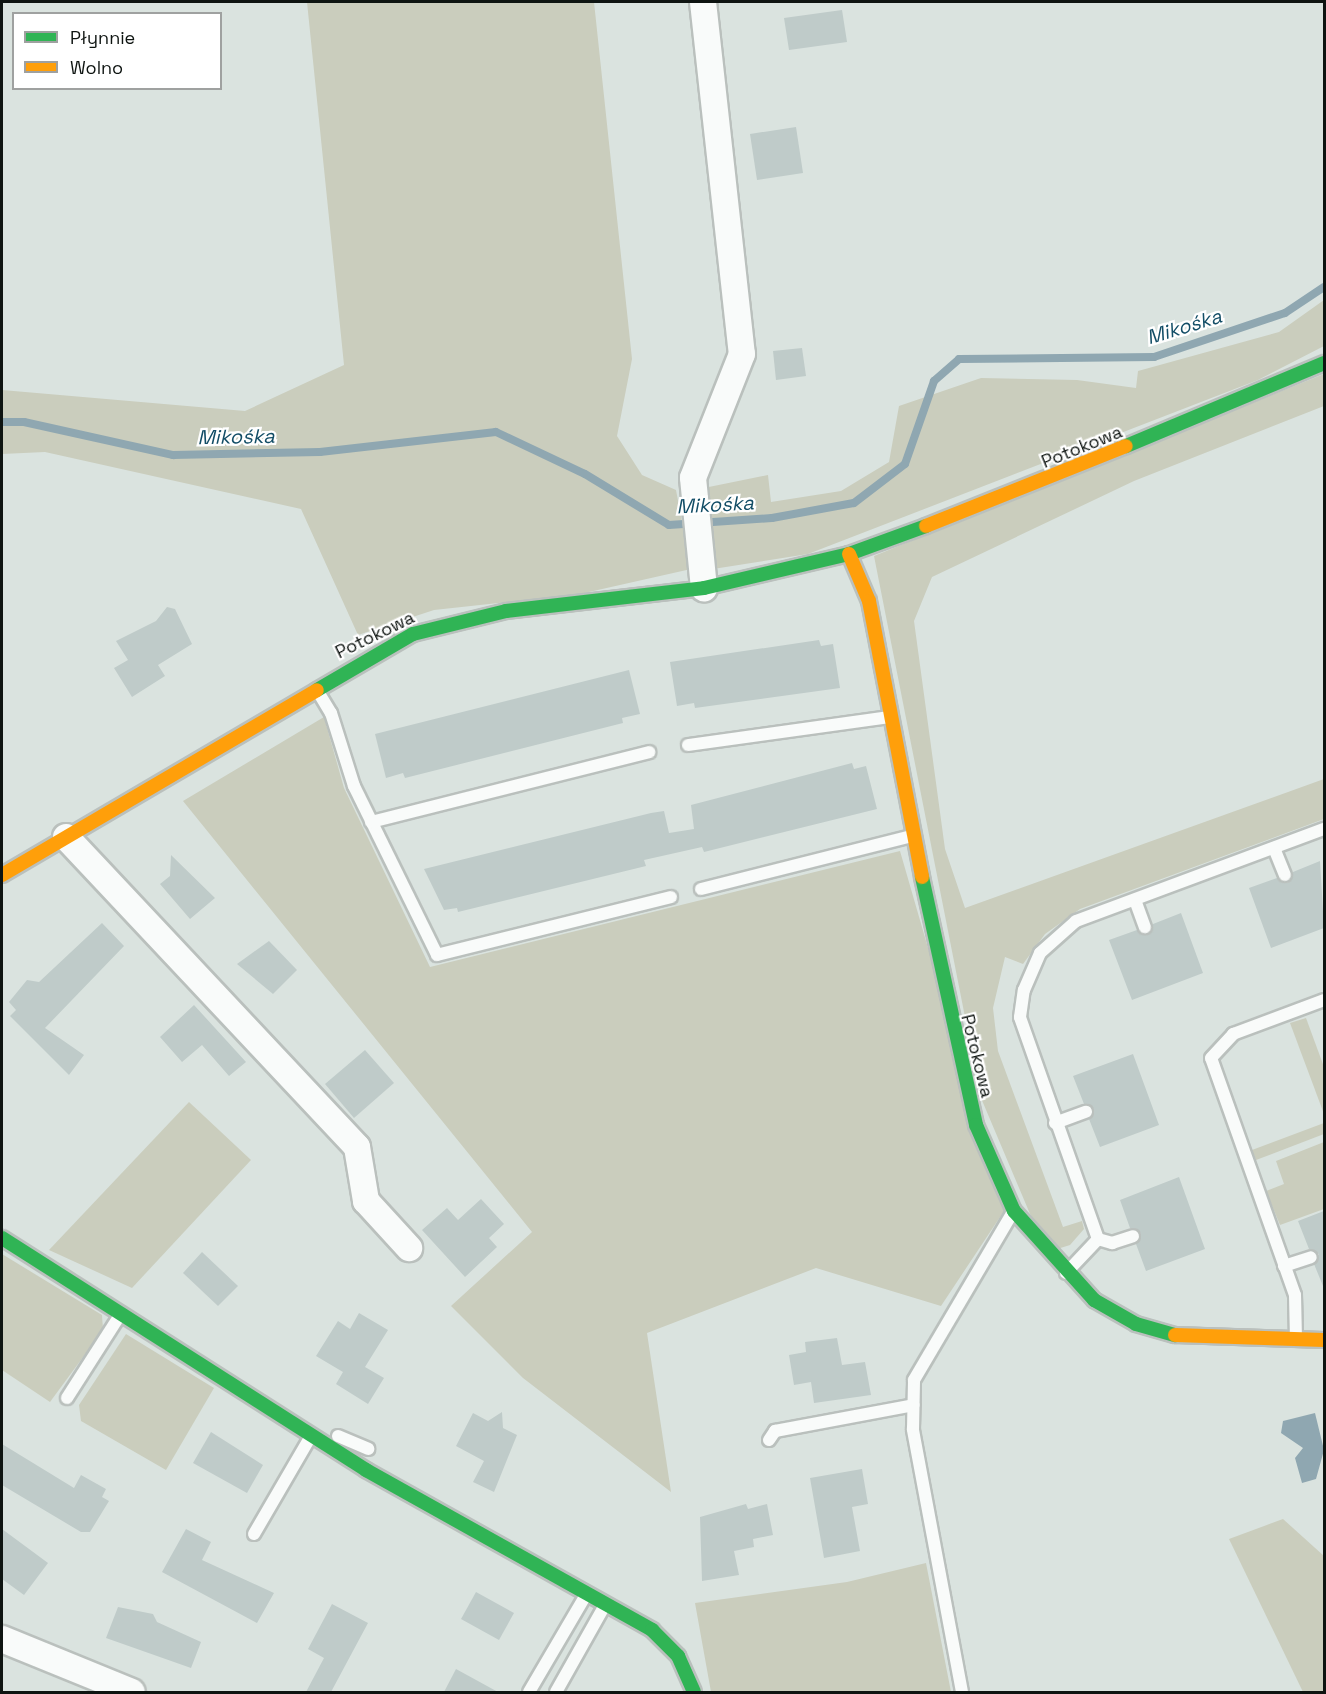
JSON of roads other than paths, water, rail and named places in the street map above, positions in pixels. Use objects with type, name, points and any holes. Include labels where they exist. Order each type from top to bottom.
[{"type":"street","points":[[703,2],[742,354],[693,478],[704,588]]},
{"type":"street","name":"Potokowa","points":[[2,875],[316,688],[412,634],[454,621],[704,588],[849,554],[1010,495],[1324,363]]},
{"type":"street","name":"Potokowa","points":[[849,554],[869,601],[912,837],[976,1125],[1014,1211],[1065,1274],[1094,1300],[1136,1324],[1181,1336],[1324,1340]]},
{"type":"street","points":[[66,837],[357,1147],[366,1201],[409,1248]]},
{"type":"street","points":[[2,1238],[121,1314],[284,1413],[311,1435],[607,1602],[652,1630],[678,1656],[694,1692]]},
{"type":"street","points":[[2,1639],[132,1692]]},
{"type":"lane","points":[[316,688],[371,822],[437,955],[671,897]]},
{"type":"lane","points":[[688,745],[890,717]]},
{"type":"lane","points":[[371,822],[649,752]]},
{"type":"lane","points":[[1098,1239],[1055,1123],[1020,1017],[1031,969],[1060,931],[1135,900],[1324,829]]},
{"type":"lane","points":[[701,889],[912,837]]},
{"type":"lane","points":[[1274,848],[1285,875]]},
{"type":"lane","points":[[1135,900],[1145,927]]},
{"type":"lane","points":[[1296,1340],[1294,1295],[1210,1058],[1233,1034],[1324,1000]]},
{"type":"lane","points":[[1055,1123],[1086,1112]]},
{"type":"lane","points":[[962,1692],[914,1429],[914,1405],[921,1361],[1014,1211]]},
{"type":"lane","points":[[1098,1239],[1112,1243],[1133,1236]]},
{"type":"lane","points":[[1065,1274],[1098,1239]]},
{"type":"lane","points":[[1284,1266],[1311,1257]]},
{"type":"lane","points":[[67,1398],[121,1314]]},
{"type":"lane","points":[[769,1440],[775,1431],[914,1405]]},
{"type":"lane","points":[[284,1413],[368,1449]]},
{"type":"lane","points":[[255,1534],[311,1435]]},
{"type":"lane","points":[[529,1692],[588,1592]]},
{"type":"lane","points":[[556,1692],[607,1602]]},
{"type":"water","points":[[1315,1413],[1324,1450],[1316,1479],[1302,1483],[1295,1458],[1303,1448],[1281,1433],[1283,1421]]},
{"type":"waterway","name":"Mikośka","points":[[2,422],[24,422],[173,455],[320,452],[496,432],[585,474],[669,525],[772,518],[854,503],[905,464],[934,381],[959,359],[1154,357],[1285,313],[1324,287]]}]
